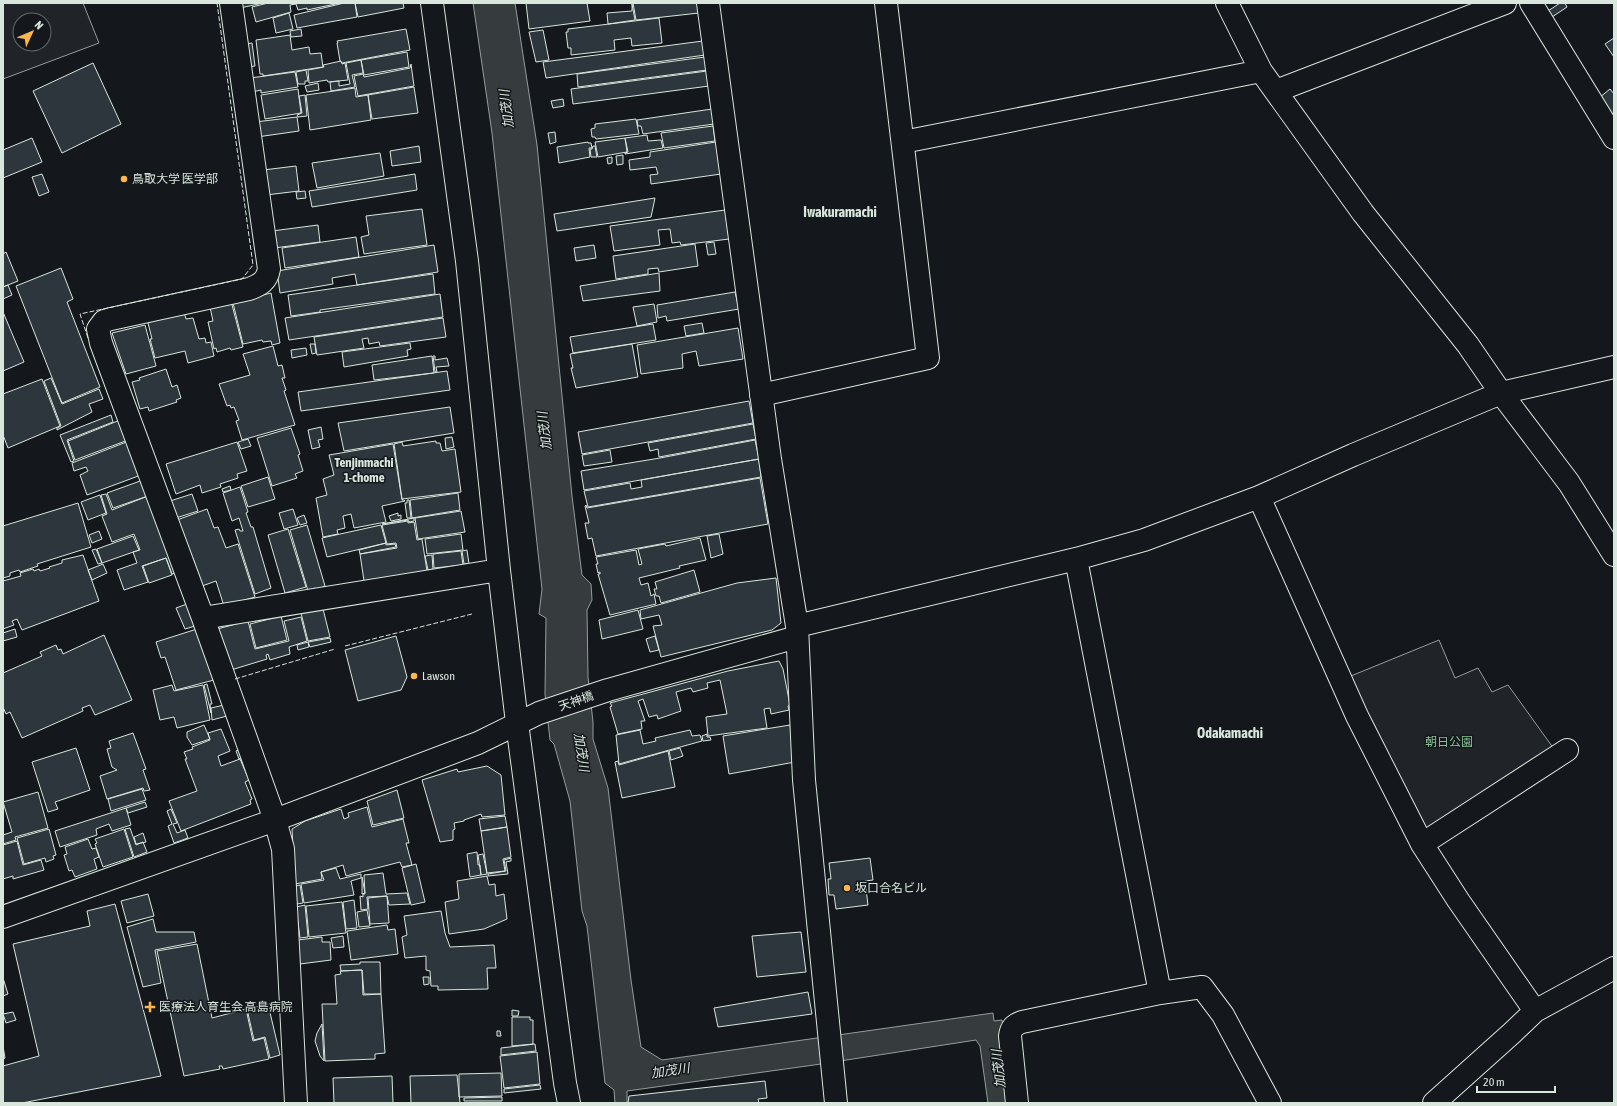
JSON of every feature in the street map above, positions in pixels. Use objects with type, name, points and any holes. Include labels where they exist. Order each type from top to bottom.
[{"type":"street","points":[[231,3],[269,270],[268,277],[260,284],[249,289],[111,319],[104,321],[98,329],[101,343],[203,618],[275,820],[283,849],[296,1103]]},
{"type":"street","points":[[432,3],[467,261],[499,570],[517,724],[569,1103]]},
{"type":"street","points":[[708,3],[761,395],[797,631],[804,780],[836,1103]]},
{"type":"street","points":[[761,395],[928,358],[886,3]]},
{"type":"street","points":[[1226,3],[1261,71],[1363,213],[1468,345],[1501,393],[1569,484],[1614,555]]},
{"type":"street","points":[[1276,91],[1505,3]]},
{"type":"street","points":[[1531,3],[1614,138]]},
{"type":"street","points":[[903,142],[1261,71]]},
{"type":"street","name":"天神橋","points":[[3,917],[275,820],[478,743],[545,711],[797,631],[1144,540],[1259,497],[1352,455],[1501,393],[1614,367]]},
{"type":"street","points":[[1259,497],[1357,716],[1422,844],[1458,900],[1534,1011]]},
{"type":"street","points":[[1076,559],[1160,993]]},
{"type":"street","points":[[203,618],[499,570]]},
{"type":"street","points":[[1422,844],[1567,750]]},
{"type":"street","points":[[1434,1103],[1512,1033],[1534,1011],[1614,968]]},
{"type":"street","points":[[1017,1103],[1010,1036],[1011,1029],[1016,1024],[1160,993],[1202,987],[1222,1015],[1270,1103]]},
{"type":"green space","points":[[3,3],[83,3],[99,43],[3,79]]},
{"type":"green space","name":"朝日公園","points":[[1439,640],[1455,678],[1478,668],[1492,692],[1508,685],[1554,749],[1431,832],[1420,830],[1346,678]]},
{"type":"water","name":"加茂川","points":[[473,3],[515,3],[537,145],[572,496],[582,575],[591,584],[592,600],[587,610],[588,677],[593,722],[593,739],[608,788],[631,980],[641,1047],[662,1060],[993,1013],[994,1021],[1002,1020],[1011,1103],[988,1103],[980,1046],[976,1040],[814,1065],[627,1091],[627,1103],[615,1103],[614,1090],[605,1083],[587,926],[582,911],[570,801],[554,744],[550,740],[545,694],[546,618],[539,614],[542,589],[492,133]]},
{"type":"building","points":[[239,3],[263,3],[240,8]]},
{"type":"building","points":[[268,3],[340,3],[307,10],[307,8],[298,10],[296,4],[290,5],[291,12],[256,22],[252,7]]},
{"type":"building","points":[[344,3],[355,3],[357,17],[297,28],[294,15]]},
{"type":"building","points":[[355,3],[403,3],[404,8],[358,17]]},
{"type":"building","points":[[526,3],[587,3],[590,21],[529,29]]},
{"type":"building","points":[[633,3],[698,3],[699,13],[636,20]]},
{"type":"building","points":[[1560,3],[1565,3],[1567,7],[1552,17],[1548,11]]},
{"type":"building","points":[[632,4],[635,20],[608,24],[607,13],[632,11]]},
{"type":"building","points":[[289,13],[293,29],[276,33],[273,18]]},
{"type":"building","points":[[659,18],[662,43],[632,46],[631,38],[614,40],[615,50],[571,55],[571,48],[568,48],[566,32],[568,32],[568,29]]},
{"type":"building","points":[[301,29],[302,36],[291,37],[290,31]]},
{"type":"building","points":[[406,29],[410,50],[342,63],[340,61],[337,41]]},
{"type":"building","points":[[543,30],[549,60],[536,62],[529,32]]},
{"type":"building","points":[[290,35],[292,50],[309,47],[310,54],[321,53],[323,67],[263,76],[263,74],[260,74],[256,40]]},
{"type":"building","points":[[1614,38],[1614,57],[1605,44]]},
{"type":"building","points":[[703,41],[705,55],[546,78],[543,62]]},
{"type":"building","points":[[252,43],[255,66],[248,67],[244,44]]},
{"type":"building","points":[[407,52],[409,67],[364,75],[361,60]]},
{"type":"building","points":[[705,57],[707,70],[578,87],[577,74]]},
{"type":"building","points":[[361,60],[363,73],[352,75],[355,87],[331,91],[330,82],[339,81],[339,86],[350,84],[346,63]]},
{"type":"building","points":[[341,61],[342,64],[345,63],[348,80],[328,82],[327,80],[309,83],[308,70],[324,67],[323,65]]},
{"type":"building","points":[[93,63],[121,124],[62,153],[33,91]]},
{"type":"building","points":[[411,64],[414,86],[358,96],[354,76],[363,74],[364,77],[410,68]]},
{"type":"building","points":[[306,70],[308,81],[305,81],[305,84],[298,84],[296,72]]},
{"type":"building","points":[[707,71],[709,86],[573,104],[571,89]]},
{"type":"building","points":[[295,72],[298,87],[261,93],[261,90],[252,92],[250,78]]},
{"type":"building","points":[[318,83],[319,90],[307,92],[305,86]]},
{"type":"building","points":[[414,87],[418,113],[372,119],[368,95]]},
{"type":"building","points":[[355,88],[356,97],[368,95],[371,120],[310,130],[306,95]]},
{"type":"building","points":[[298,89],[301,113],[265,119],[261,95]]},
{"type":"building","points":[[1610,89],[1614,94],[1614,113],[1612,115],[1599,98]]},
{"type":"building","points":[[305,95],[307,116],[298,117],[297,115],[302,113],[299,96]]},
{"type":"building","points":[[563,99],[564,106],[553,108],[551,101]]},
{"type":"building","points":[[712,109],[714,124],[643,134],[641,126],[638,126],[637,120]]},
{"type":"building","points":[[297,117],[299,131],[257,137],[255,122]]},
{"type":"building","points":[[636,119],[639,134],[596,139],[595,137],[592,137],[591,129],[595,128],[595,124]]},
{"type":"building","points":[[713,126],[715,141],[664,148],[661,133]]},
{"type":"building","points":[[555,132],[556,142],[550,144],[548,133]]},
{"type":"building","points":[[647,135],[648,141],[661,140],[663,148],[625,154],[628,152],[625,138]]},
{"type":"building","points":[[32,138],[42,162],[3,178],[3,150]]},
{"type":"building","points":[[625,138],[627,152],[598,157],[595,142]]},
{"type":"building","points":[[588,142],[591,143],[592,148],[589,148],[590,157],[559,163],[557,147]]},
{"type":"building","points":[[716,142],[721,174],[651,184],[650,175],[658,174],[656,167],[630,170],[629,160],[650,157],[650,152]]},
{"type":"building","points":[[419,146],[421,162],[392,166],[390,151]]},
{"type":"building","points":[[593,146],[595,146],[597,157],[591,157],[590,149],[592,149]]},
{"type":"building","points":[[380,153],[384,176],[317,188],[312,163]]},
{"type":"building","points":[[623,155],[623,164],[617,165],[616,156]]},
{"type":"building","points":[[612,157],[612,163],[608,164],[607,158]]},
{"type":"building","points":[[296,166],[299,191],[266,195],[263,170]]},
{"type":"building","points":[[42,174],[49,192],[39,196],[32,177]]},
{"type":"building","points":[[415,174],[417,190],[312,207],[309,191]]},
{"type":"building","points":[[305,191],[306,198],[297,199],[296,192]]},
{"type":"building","points":[[655,198],[651,217],[557,231],[554,214]]},
{"type":"building","points":[[422,209],[427,245],[364,254],[361,237],[369,235],[366,216]]},
{"type":"building","points":[[725,210],[729,239],[681,245],[680,242],[672,243],[670,229],[658,230],[660,245],[614,251],[610,226]]},
{"type":"building","points":[[318,225],[320,242],[274,248],[272,231]]},
{"type":"building","points":[[356,237],[359,257],[285,268],[282,248]]},
{"type":"building","points":[[714,242],[716,254],[708,255],[706,243]]},
{"type":"building","points":[[695,244],[698,266],[659,272],[658,268],[648,269],[648,274],[616,279],[613,256]]},
{"type":"building","points":[[434,245],[438,272],[357,285],[355,274],[332,278],[333,284],[280,293],[277,271]]},
{"type":"building","points":[[594,245],[596,258],[576,261],[574,248]]},
{"type":"building","points":[[6,252],[18,281],[3,287],[3,254]]},
{"type":"building","points":[[61,268],[73,299],[67,302],[100,387],[62,403],[16,286]]},
{"type":"building","points":[[659,273],[660,291],[583,301],[580,286]]},
{"type":"building","points":[[433,274],[435,294],[320,310],[320,312],[291,316],[288,295]]},
{"type":"building","points":[[8,285],[12,295],[3,299],[3,287]]},
{"type":"building","points":[[735,292],[739,309],[667,321],[666,316],[658,318],[657,305]]},
{"type":"building","points":[[271,293],[280,343],[272,345],[271,341],[263,342],[262,340],[243,344],[233,303]]},
{"type":"building","points":[[440,294],[443,317],[289,340],[285,318]]},
{"type":"building","points":[[231,301],[243,347],[231,350],[230,348],[217,352],[216,348],[214,349],[208,322],[213,321],[210,307]]},
{"type":"building","points":[[654,304],[657,322],[637,326],[633,307]]},
{"type":"building","points":[[3,312],[24,362],[3,371]]},
{"type":"building","points":[[184,312],[186,319],[193,318],[199,339],[205,338],[206,343],[211,342],[214,356],[188,363],[185,351],[155,358],[147,319]]},
{"type":"building","points":[[443,318],[446,337],[380,346],[379,342],[369,344],[368,338],[362,339],[364,348],[317,355],[314,337]]},
{"type":"building","points":[[702,323],[704,333],[686,336],[684,326]]},
{"type":"building","points":[[653,324],[656,340],[573,353],[570,337]]},
{"type":"building","points":[[145,325],[156,366],[126,374],[112,333]]},
{"type":"building","points":[[738,328],[743,359],[699,366],[696,351],[682,354],[683,368],[641,374],[637,345]]},
{"type":"building","points":[[410,343],[411,349],[407,350],[408,356],[344,367],[342,352]]},
{"type":"building","points":[[310,344],[315,344],[316,353],[312,354]]},
{"type":"building","points":[[632,344],[638,377],[576,388],[571,368],[573,368],[570,354]]},
{"type":"building","points":[[273,346],[278,366],[282,365],[285,378],[282,378],[286,390],[284,391],[295,425],[242,440],[236,421],[239,420],[234,407],[231,408],[230,405],[227,406],[219,384],[250,375],[243,354]]},
{"type":"building","points":[[306,348],[307,355],[292,358],[291,350]]},
{"type":"building","points":[[432,356],[434,373],[374,380],[372,365]]},
{"type":"building","points":[[433,356],[435,356],[435,360],[447,358],[449,366],[436,367],[437,372],[435,372]]},
{"type":"building","points":[[166,369],[172,387],[177,385],[181,398],[176,400],[177,402],[149,411],[148,407],[140,409],[132,382],[140,380],[139,378]]},
{"type":"building","points":[[447,371],[450,390],[301,411],[298,392]]},
{"type":"building","points":[[51,378],[62,404],[99,389],[103,399],[89,404],[92,412],[57,430],[57,428],[61,426],[44,381]]},
{"type":"building","points":[[42,379],[60,426],[8,448],[3,435],[3,394]]},
{"type":"building","points":[[749,401],[753,423],[582,454],[578,432]]},
{"type":"building","points":[[450,407],[454,433],[344,451],[338,423]]},
{"type":"building","points":[[111,415],[113,422],[67,440],[74,461],[71,462],[60,435]]},
{"type":"building","points":[[120,420],[128,440],[75,460],[68,441]]},
{"type":"building","points":[[753,424],[756,439],[659,457],[658,449],[650,451],[648,443]]},
{"type":"building","points":[[321,427],[323,439],[318,440],[320,447],[312,449],[308,430]]},
{"type":"building","points":[[291,428],[300,454],[298,455],[303,471],[295,474],[297,478],[272,486],[257,438]]},
{"type":"building","points":[[452,437],[454,447],[446,449],[445,438]]},
{"type":"building","points":[[248,439],[251,446],[241,449],[238,442]]},
{"type":"building","points":[[755,440],[759,459],[584,490],[581,471]]},
{"type":"building","points":[[129,441],[141,475],[87,495],[80,475],[88,471],[86,467],[74,471],[72,463]]},
{"type":"building","points":[[436,441],[436,443],[440,443],[442,451],[455,449],[461,492],[402,499],[394,444],[402,442],[403,446]]},
{"type":"building","points":[[237,442],[247,471],[237,474],[238,478],[220,484],[221,487],[202,493],[200,485],[176,494],[166,464]]},
{"type":"building","points":[[393,444],[402,500],[405,501],[382,506],[386,522],[354,528],[351,514],[343,516],[345,528],[337,530],[338,534],[323,537],[316,498],[327,495],[323,479],[334,475],[329,455]]},
{"type":"building","points":[[610,450],[612,462],[584,466],[582,455]]},
{"type":"building","points":[[759,459],[761,477],[588,507],[584,491],[630,483],[631,489],[642,487],[641,480]]},
{"type":"building","points":[[268,477],[275,499],[248,507],[241,486]]},
{"type":"building","points":[[760,478],[768,524],[596,556],[592,538],[588,539],[585,523],[589,523],[586,505],[587,508]]},
{"type":"building","points":[[143,480],[148,496],[113,508],[107,493]]},
{"type":"building","points":[[230,486],[231,490],[223,492],[222,489]]},
{"type":"building","points":[[240,487],[248,512],[246,513],[251,527],[253,527],[271,588],[255,594],[235,530],[239,529],[240,531],[243,531],[239,518],[232,521],[223,493]]},
{"type":"building","points":[[458,493],[460,510],[412,518],[410,500]]},
{"type":"building","points":[[106,494],[112,510],[148,496],[176,573],[172,574],[166,558],[142,566],[148,582],[124,590],[117,570],[137,563],[133,552],[140,550],[134,534],[112,542],[102,516],[107,514],[101,495]]},
{"type":"building","points":[[192,494],[198,511],[176,518],[170,501]]},
{"type":"building","points":[[100,495],[106,513],[88,520],[81,502]]},
{"type":"building","points":[[407,500],[409,500],[411,518],[407,518],[405,503],[407,503]]},
{"type":"building","points":[[78,503],[91,547],[37,564],[38,566],[20,572],[19,570],[10,573],[10,576],[3,578],[3,526]]},
{"type":"building","points":[[207,509],[214,528],[218,527],[226,548],[238,544],[255,597],[224,606],[216,581],[202,586],[193,558],[190,559],[177,520]]},
{"type":"building","points":[[293,509],[298,525],[284,529],[279,513]]},
{"type":"building","points":[[461,511],[465,532],[418,539],[415,518]]},
{"type":"building","points":[[398,513],[398,516],[401,515],[401,519],[391,521],[389,516]]},
{"type":"building","points":[[304,515],[307,523],[300,525],[297,518]]},
{"type":"building","points":[[414,518],[414,521],[409,522],[408,520],[382,524]]},
{"type":"building","points":[[408,521],[408,523],[414,522],[417,540],[422,539],[427,571],[364,581],[360,554],[397,548],[396,543],[387,544],[382,525]]},
{"type":"building","points":[[307,525],[325,586],[317,590],[315,588],[308,591],[290,530]]},
{"type":"building","points":[[381,525],[386,543],[327,557],[322,538]]},
{"type":"building","points":[[288,529],[306,587],[285,593],[268,535]]},
{"type":"building","points":[[99,531],[102,539],[92,543],[89,535]]},
{"type":"building","points":[[461,534],[463,550],[427,554],[425,539]]},
{"type":"building","points":[[719,534],[723,554],[711,558],[707,536]]},
{"type":"building","points":[[133,536],[139,550],[102,563],[97,549]]},
{"type":"building","points":[[700,538],[706,560],[679,566],[680,568],[639,578],[641,585],[648,583],[651,596],[654,594],[656,604],[610,615],[598,574],[600,574],[600,572],[598,573],[596,557],[636,550],[639,565],[642,564],[638,549],[665,544],[666,546]]},
{"type":"building","points":[[386,543],[386,545],[395,544],[396,547],[360,554],[359,550]]},
{"type":"building","points":[[96,549],[102,563],[98,564],[92,550]]},
{"type":"building","points":[[467,550],[469,564],[464,564],[462,551]]},
{"type":"building","points":[[461,551],[463,565],[434,568],[433,554]]},
{"type":"building","points":[[83,555],[99,601],[22,630],[17,619],[12,621],[14,625],[3,629],[3,581],[21,576],[20,573],[33,569],[34,571],[39,569],[40,571],[62,563],[62,560]]},
{"type":"building","points":[[432,555],[433,569],[428,570],[425,556]]},
{"type":"building","points":[[166,558],[172,575],[149,583],[143,566]]},
{"type":"building","points":[[103,564],[107,573],[92,580],[88,570]]},
{"type":"building","points":[[694,570],[700,592],[661,603],[659,596],[656,596],[654,589],[657,589],[655,582]]},
{"type":"building","points":[[776,578],[781,623],[772,630],[661,657],[653,626],[662,625],[659,615],[641,619],[640,610],[737,583]]},
{"type":"building","points":[[187,604],[195,626],[185,629],[176,608]]},
{"type":"building","points":[[323,609],[330,637],[308,641],[301,613]]},
{"type":"building","points":[[638,610],[643,629],[602,639],[599,620]]},
{"type":"building","points":[[281,616],[287,640],[256,648],[250,624]]},
{"type":"building","points":[[301,617],[307,641],[289,647],[290,654],[270,660],[268,654],[266,655],[267,659],[231,670],[217,629],[248,621],[255,649],[289,641],[284,621]]},
{"type":"building","points":[[15,629],[17,637],[3,641],[3,633]]},
{"type":"building","points":[[197,629],[214,680],[176,690],[165,657],[161,658],[156,642]]},
{"type":"building","points":[[104,635],[132,700],[95,715],[90,705],[82,708],[83,711],[22,738],[10,712],[6,714],[3,707],[3,673],[42,656],[40,652],[56,645],[58,650],[61,649],[63,654]]},
{"type":"building","points":[[396,636],[407,677],[401,690],[358,701],[345,650]]},
{"type":"building","points":[[655,636],[659,650],[650,652],[646,639]]},
{"type":"building","points":[[330,638],[331,642],[310,647],[308,642]]},
{"type":"building","points":[[308,642],[309,647],[298,650],[297,645]]},
{"type":"building","points":[[779,661],[783,669],[790,705],[788,706],[789,710],[771,714],[770,708],[764,709],[767,728],[708,736],[706,717],[727,714],[720,680],[707,683],[708,688],[693,692],[691,688],[676,692],[681,711],[658,719],[657,715],[649,717],[643,699],[638,701],[645,721],[641,721],[642,729],[618,734],[610,703],[728,671]]},
{"type":"building","points":[[207,684],[212,704],[210,704],[211,713],[204,685]]},
{"type":"building","points":[[172,685],[174,691],[203,685],[210,720],[177,728],[174,717],[160,720],[153,690]]},
{"type":"building","points":[[224,705],[227,716],[212,720],[211,708]]},
{"type":"building","points":[[204,725],[210,739],[192,745],[187,737],[187,732]]},
{"type":"building","points":[[790,725],[795,762],[729,774],[723,736]]},
{"type":"building","points":[[221,729],[230,751],[218,756],[221,766],[240,759],[249,780],[245,782],[252,799],[250,800],[251,804],[181,831],[169,801],[197,791],[185,759],[187,759],[184,752],[210,740],[208,733]]},
{"type":"building","points":[[640,730],[643,744],[656,741],[655,738],[690,730],[692,736],[700,735],[702,741],[619,764],[616,735]]},
{"type":"building","points":[[133,733],[146,769],[143,770],[150,790],[144,791],[143,788],[107,799],[100,776],[117,770],[112,767],[107,749],[111,748],[109,741]]},
{"type":"building","points":[[707,734],[707,737],[710,737],[711,740],[703,741],[702,736]]},
{"type":"building","points":[[76,748],[90,790],[55,802],[58,809],[48,812],[32,762]]},
{"type":"building","points":[[680,748],[683,756],[671,760],[669,751]]},
{"type":"building","points":[[241,749],[241,758],[239,759],[236,751]]},
{"type":"building","points":[[668,751],[675,787],[622,798],[615,762],[618,761],[619,765]]},
{"type":"building","points":[[487,766],[501,775],[505,815],[482,817],[481,814],[464,821],[454,823],[455,829],[453,830],[453,840],[440,842],[422,780],[457,769],[458,772]]},
{"type":"building","points":[[142,789],[146,800],[111,811],[108,799]]},
{"type":"building","points":[[397,790],[404,818],[373,825],[367,801]]},
{"type":"building","points":[[38,792],[48,828],[15,837],[16,840],[3,844],[3,835],[12,832],[3,802]]},
{"type":"building","points":[[145,802],[147,807],[128,813],[126,808]]},
{"type":"building","points":[[367,807],[372,827],[403,819],[409,843],[406,843],[412,865],[402,867],[400,862],[346,876],[343,865],[321,872],[322,879],[295,884],[292,829],[305,821],[341,809],[344,819],[349,817],[348,813]]},
{"type":"building","points":[[126,808],[131,825],[112,831],[109,824],[96,829],[97,835],[60,847],[55,831]]},
{"type":"building","points":[[171,809],[177,823],[173,824],[177,833],[185,830],[188,838],[174,843],[168,826],[172,824],[167,811]]},
{"type":"building","points":[[505,816],[507,827],[481,831],[479,819]]},
{"type":"building","points":[[507,827],[511,857],[503,859],[505,871],[487,873],[481,831]]},
{"type":"building","points":[[130,828],[136,845],[143,842],[147,852],[134,857],[125,829]]},
{"type":"building","points":[[49,829],[56,855],[53,856],[54,859],[46,862],[45,858],[24,864],[17,838]]},
{"type":"building","points":[[124,829],[133,857],[103,867],[95,844],[97,843],[95,839]]},
{"type":"building","points":[[143,833],[146,842],[136,844],[134,837]]},
{"type":"building","points":[[88,839],[92,849],[96,848],[99,857],[94,859],[97,869],[75,877],[72,870],[69,871],[64,855],[67,854],[65,847]]},
{"type":"building","points":[[17,841],[23,865],[41,860],[44,870],[13,879],[13,876],[3,879],[3,845]]},
{"type":"building","points":[[477,852],[478,865],[480,865],[481,875],[470,877],[467,854]]},
{"type":"building","points":[[483,854],[487,874],[481,875],[478,855]]},
{"type":"building","points":[[511,858],[511,861],[506,862],[508,874],[488,876],[488,874],[506,871],[504,860]]},
{"type":"building","name":"坂口合名ビル","points":[[870,858],[873,880],[865,881],[868,905],[836,909],[834,895],[829,895],[828,879],[831,879],[829,863]]},
{"type":"building","points":[[416,864],[425,902],[411,905],[402,868]]},
{"type":"building","points":[[336,868],[340,879],[361,874],[361,878],[351,881],[354,895],[304,903],[301,884],[324,880],[321,872]]},
{"type":"building","points":[[383,873],[386,894],[407,893],[410,904],[389,905],[387,896],[367,897],[368,909],[361,910],[360,896],[363,897],[363,894],[365,894],[364,875]]},
{"type":"building","points":[[487,876],[489,885],[495,884],[496,896],[504,894],[507,919],[484,929],[449,934],[445,902],[459,899],[457,881]]},
{"type":"building","points":[[362,877],[365,893],[362,894]]},
{"type":"building","points":[[300,885],[303,903],[297,904],[294,886]]},
{"type":"building","points":[[148,894],[154,916],[127,923],[121,901]]},
{"type":"building","points":[[387,896],[389,923],[370,924],[368,898]]},
{"type":"building","points":[[354,900],[357,928],[346,929],[343,902]]},
{"type":"building","points":[[342,902],[346,933],[309,937],[306,906]]},
{"type":"building","points":[[115,904],[161,1076],[22,1103],[3,1103],[3,1066],[39,1056],[13,944],[90,926],[87,911]]},
{"type":"building","points":[[305,905],[308,937],[300,938],[296,907]]},
{"type":"building","points":[[367,910],[370,926],[359,927],[357,912]]},
{"type":"building","points":[[441,911],[445,933],[450,947],[494,945],[496,968],[487,968],[488,989],[438,990],[438,986],[431,986],[430,971],[426,970],[426,956],[405,958],[402,937],[407,935],[404,916]]},
{"type":"building","points":[[153,919],[156,932],[194,932],[196,942],[155,950],[161,983],[143,987],[127,927]]},
{"type":"building","points":[[387,925],[388,930],[395,929],[398,954],[351,960],[347,931]]},
{"type":"building","points":[[801,932],[806,972],[757,977],[752,936]]},
{"type":"building","points":[[343,936],[344,947],[333,948],[331,938]]},
{"type":"building","points":[[322,937],[322,942],[330,942],[331,960],[300,964],[298,940]]},
{"type":"building","points":[[197,944],[212,1018],[246,1009],[253,1041],[264,1038],[269,1059],[223,1069],[222,1066],[219,1066],[220,1069],[184,1076],[157,951]]},
{"type":"building","points":[[360,962],[380,962],[381,994],[364,994],[362,970],[341,971],[340,965],[360,964]]},
{"type":"building","points":[[362,970],[363,995],[381,994],[385,1053],[375,1054],[375,1059],[325,1061],[322,1004],[337,1004],[335,975],[341,974],[340,971]]},
{"type":"building","points":[[423,977],[429,977],[429,984],[424,985]]},
{"type":"building","points":[[3,978],[8,994],[3,996]]},
{"type":"building","points":[[808,992],[812,1014],[718,1027],[714,1008]]},
{"type":"building","points":[[268,1004],[280,1055],[270,1058],[265,1037],[254,1040],[247,1009]]},
{"type":"building","points":[[512,1010],[519,1011],[518,1016],[512,1016]]},
{"type":"building","points":[[13,1012],[16,1020],[6,1023],[3,1014]]},
{"type":"building","points":[[512,1017],[530,1017],[530,1020],[533,1020],[533,1044],[512,1046]]},
{"type":"building","points":[[322,1024],[324,1061],[320,1056],[315,1041]]},
{"type":"building","points":[[497,1031],[500,1031],[501,1036],[497,1036]]},
{"type":"building","points":[[535,1044],[536,1051],[501,1055],[501,1048]]},
{"type":"building","points":[[3,1046],[5,1058],[3,1059]]},
{"type":"building","points":[[537,1052],[540,1084],[504,1088],[500,1056]]},
{"type":"building","points":[[501,1073],[502,1096],[459,1097],[459,1074]]},
{"type":"building","points":[[457,1075],[460,1103],[411,1103],[410,1076]]},
{"type":"building","points":[[392,1076],[393,1103],[334,1103],[333,1078]]},
{"type":"building","points":[[765,1081],[767,1098],[758,1099],[759,1103],[628,1103],[629,1096]]},
{"type":"building","points":[[540,1085],[541,1089],[504,1093],[504,1089]]},
{"type":"building","points":[[502,1097],[502,1101],[464,1101],[464,1098]]},
{"type":"fence","points":[[88,338],[80,314],[242,279],[253,265],[217,3]]},
{"type":"fence","points":[[345,646],[472,614]]},
{"type":"fence","points":[[235,679],[335,649]]},
{"type":"place","name":"鳥取大学 医学部","points":[[124,179]]},
{"type":"place","name":"Lawson","points":[[414,676]]},
{"type":"place","name":"坂口合名ビル","points":[[847,888]]},
{"type":"place","name":"医療法人育生会 高島病院","points":[[150,1007]]},
{"type":"district","name":"Iwakuramachi","points":[[840,212]]},
{"type":"district","name":"Tenjinmachi 1-chome","points":[[364,470]]},
{"type":"district","name":"Odakamachi","points":[[1230,733]]}]
